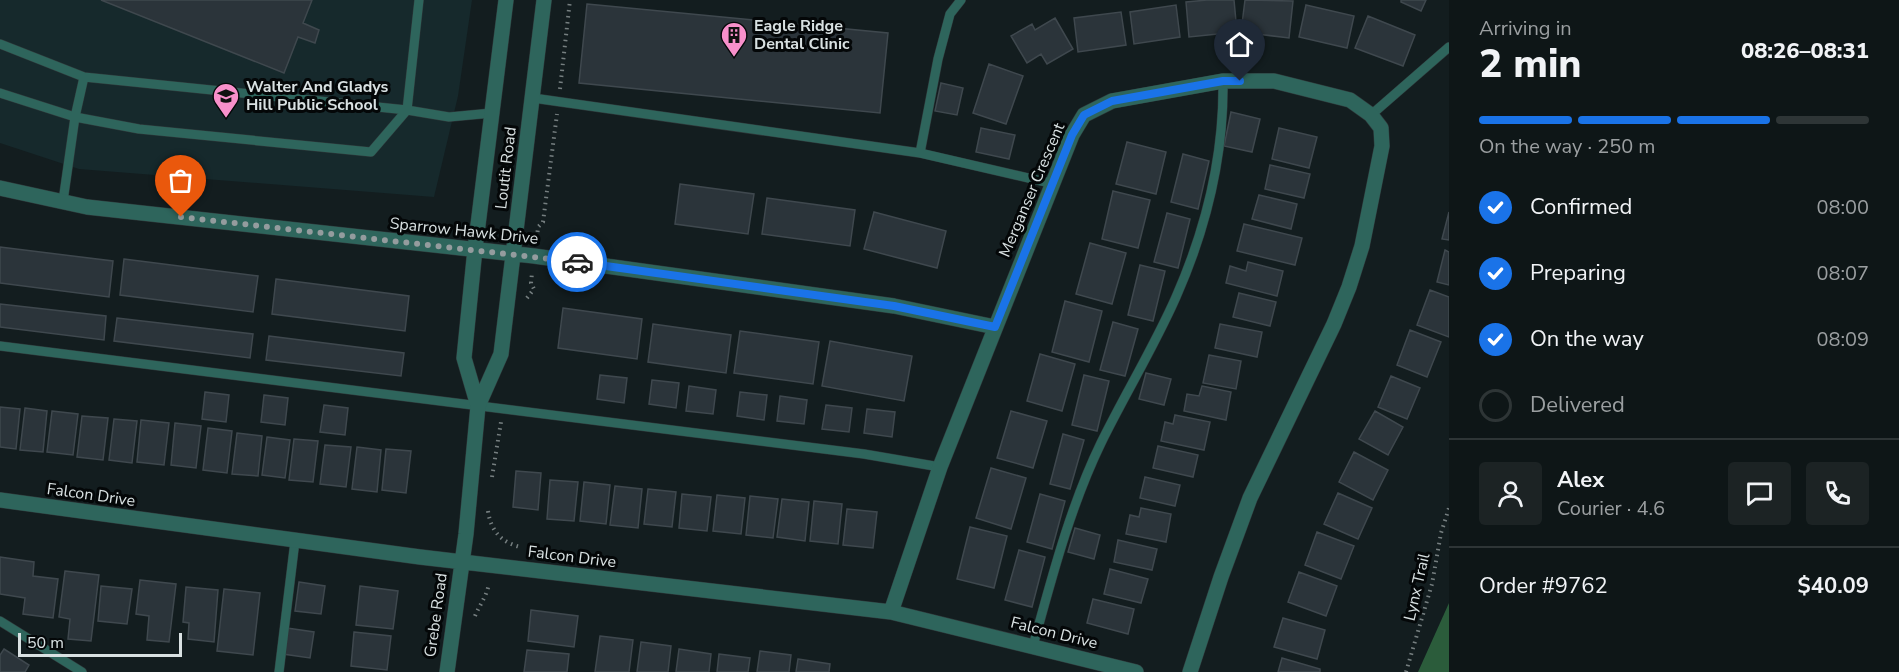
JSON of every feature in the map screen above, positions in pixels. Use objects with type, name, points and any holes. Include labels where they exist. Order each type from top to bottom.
[{"type":"street","name":"Loutit Road","points":[[478,406],[464,358],[506,0]]},
{"type":"street","name":"Loutit Road","points":[[462,562],[478,406],[501,354],[544,0]]},
{"type":"street","name":"Merganser Crescent","points":[[891,612],[940,467],[1072,135],[1084,115],[1112,101],[1223,81],[1274,81],[1350,100],[1371,115]]},
{"type":"street","points":[[1190,672],[1250,498],[1334,324],[1349,287],[1362,246],[1382,146],[1381,128],[1371,115]]},
{"type":"street","name":"Sparrow Hawk Drive","points":[[0,188],[87,207],[475,249],[894,306],[995,327]]},
{"type":"street","name":"Falcon Drive","points":[[0,500],[295,542],[891,612],[1136,672]]},
{"type":"street","name":"Grebe Road","points":[[447,672],[462,562]]},
{"type":"lane","points":[[0,93],[75,117],[139,129],[371,152],[407,110],[419,0]]},
{"type":"lane","points":[[920,153],[938,59],[950,14],[961,0]]},
{"type":"lane","points":[[0,44],[84,77],[407,110],[449,117],[492,112]]},
{"type":"lane","points":[[1371,115],[1449,47]]},
{"type":"lane","points":[[63,201],[75,117],[84,77]]},
{"type":"lane","points":[[1033,646],[1080,490],[1101,443],[1176,297],[1204,224],[1216,168],[1224,106],[1223,81]]},
{"type":"lane","points":[[533,98],[920,153],[1054,184]]},
{"type":"lane","points":[[0,346],[864,454],[940,467]]},
{"type":"lane","points":[[279,672],[295,542]]},
{"type":"lane","points":[[0,621],[82,672]]},
{"type":"path","name":"Lynx Trail","points":[[1406,672],[1432,584],[1441,533],[1449,508]]},
{"type":"path","points":[[473,627],[480,604],[487,595]]},
{"type":"shaded area","name":"Walter And Gladys Hill Public School","points":[[0,0],[472,0],[458,96],[434,197],[79,169],[0,143]]},
{"type":"green space","points":[[1449,603],[1449,672],[1418,672]]},
{"type":"building","name":"Walter And Gladys Hill Public School","points":[[101,0],[312,0],[303,23],[319,30],[315,43],[298,37],[284,73]]},
{"type":"building","points":[[1234,0],[1237,32],[1189,37],[1186,2]]},
{"type":"building","points":[[1245,0],[1293,1],[1289,38],[1241,32]]},
{"type":"building","points":[[1401,0],[1426,0],[1421,11]]},
{"type":"building","name":"Eagle Ridge Dental Clinic","points":[[587,4],[888,33],[880,113],[579,83]]},
{"type":"building","points":[[1176,5],[1180,37],[1134,44],[1130,12]]},
{"type":"building","points":[[1306,5],[1354,16],[1347,48],[1299,37]]},
{"type":"building","points":[[1121,12],[1126,45],[1078,52],[1074,18]]},
{"type":"building","points":[[1368,16],[1415,35],[1403,66],[1355,48]]},
{"type":"building","points":[[1055,18],[1073,49],[1047,64],[1041,54],[1027,63],[1011,36],[1032,24],[1035,30]]},
{"type":"building","points":[[989,64],[1023,76],[1006,124],[973,113]]},
{"type":"building","points":[[941,83],[963,88],[957,115],[935,111]]},
{"type":"building","points":[[1231,112],[1260,119],[1252,152],[1224,146]]},
{"type":"building","points":[[981,128],[1015,135],[1009,159],[976,152]]},
{"type":"building","points":[[1279,128],[1317,137],[1309,168],[1272,159]]},
{"type":"building","points":[[1127,142],[1166,152],[1156,194],[1116,184]]},
{"type":"building","points":[[1183,154],[1209,161],[1198,209],[1171,202]]},
{"type":"building","points":[[1270,165],[1310,174],[1304,198],[1265,189]]},
{"type":"building","points":[[680,184],[754,194],[748,234],[675,224]]},
{"type":"building","points":[[1113,191],[1150,200],[1138,248],[1102,239]]},
{"type":"building","points":[[1259,195],[1297,204],[1291,229],[1252,219]]},
{"type":"building","points":[[767,198],[855,210],[850,246],[762,234]]},
{"type":"building","points":[[874,212],[946,231],[937,268],[864,249]]},
{"type":"building","points":[[1449,212],[1449,240],[1442,239]]},
{"type":"building","points":[[1167,213],[1190,219],[1178,268],[1154,262]]},
{"type":"building","points":[[1244,224],[1302,238],[1295,265],[1237,251]]},
{"type":"building","points":[[1090,243],[1126,253],[1112,304],[1076,294]]},
{"type":"building","points":[[0,247],[113,261],[109,297],[0,283]]},
{"type":"building","points":[[1445,250],[1449,252],[1449,285],[1437,282]]},
{"type":"building","points":[[124,259],[258,276],[253,312],[120,295]]},
{"type":"building","points":[[1248,262],[1283,271],[1277,296],[1226,283],[1230,266],[1246,271]]},
{"type":"building","points":[[1140,265],[1165,271],[1153,321],[1128,315]]},
{"type":"building","points":[[276,279],[409,296],[405,331],[272,314]]},
{"type":"building","points":[[1430,290],[1449,297],[1449,337],[1417,325]]},
{"type":"building","points":[[1239,293],[1276,302],[1270,326],[1233,317]]},
{"type":"building","points":[[1065,301],[1102,311],[1089,362],[1052,352]]},
{"type":"building","points":[[0,304],[106,316],[104,340],[0,327]]},
{"type":"building","points":[[563,308],[642,319],[637,359],[558,348]]},
{"type":"building","points":[[117,318],[253,334],[250,358],[114,341]]},
{"type":"building","points":[[1113,322],[1138,329],[1125,376],[1100,370]]},
{"type":"building","points":[[653,324],[731,335],[726,373],[648,362]]},
{"type":"building","points":[[1220,324],[1262,332],[1257,357],[1215,348]]},
{"type":"building","points":[[1410,330],[1441,342],[1427,377],[1397,365]]},
{"type":"building","points":[[740,331],[819,342],[813,384],[734,373]]},
{"type":"building","points":[[269,336],[404,353],[401,376],[266,360]]},
{"type":"building","points":[[830,341],[912,356],[904,401],[822,386]]},
{"type":"building","points":[[1040,354],[1075,364],[1062,411],[1027,401]]},
{"type":"building","points":[[1209,355],[1241,361],[1236,389],[1203,383]]},
{"type":"building","points":[[1146,373],[1171,379],[1164,405],[1139,399]]},
{"type":"building","points":[[600,375],[627,378],[624,403],[597,399]]},
{"type":"building","points":[[1084,375],[1109,381],[1097,431],[1072,425]]},
{"type":"building","points":[[1391,376],[1420,388],[1407,419],[1378,407]]},
{"type":"building","points":[[652,380],[679,383],[676,408],[649,404]]},
{"type":"building","points":[[689,386],[716,390],[713,414],[686,411]]},
{"type":"building","points":[[1202,386],[1231,392],[1226,420],[1184,411],[1187,394],[1199,396]]},
{"type":"building","points":[[205,392],[229,395],[226,422],[202,419]]},
{"type":"building","points":[[740,392],[767,395],[764,420],[737,416]]},
{"type":"building","points":[[264,395],[288,398],[285,425],[261,422]]},
{"type":"building","points":[[780,396],[807,400],[804,424],[777,421]]},
{"type":"building","points":[[324,405],[348,408],[345,435],[320,432]]},
{"type":"building","points":[[826,405],[852,408],[849,432],[822,429]]},
{"type":"building","points":[[0,407],[20,409],[16,449],[0,447]]},
{"type":"building","points":[[25,408],[47,411],[43,452],[20,450]]},
{"type":"building","points":[[867,409],[895,412],[892,437],[864,433]]},
{"type":"building","points":[[52,411],[78,414],[73,455],[47,452]]},
{"type":"building","points":[[1011,411],[1047,421],[1033,468],[997,458]]},
{"type":"building","points":[[1375,411],[1403,427],[1388,455],[1359,439]]},
{"type":"building","points":[[1175,415],[1210,422],[1204,450],[1161,441],[1165,422],[1173,424]]},
{"type":"building","points":[[82,416],[108,418],[103,460],[77,457]]},
{"type":"building","points":[[114,419],[137,421],[132,463],[109,460]]},
{"type":"building","points":[[141,420],[169,423],[164,465],[137,462]]},
{"type":"building","points":[[175,423],[201,426],[196,468],[171,465]]},
{"type":"building","points":[[208,428],[232,431],[227,473],[203,470]]},
{"type":"building","points":[[237,433],[262,436],[258,476],[232,474]]},
{"type":"building","points":[[1063,434],[1084,440],[1070,489],[1050,484]]},
{"type":"building","points":[[267,437],[290,440],[285,478],[262,475]]},
{"type":"building","points":[[294,439],[318,441],[313,482],[289,480]]},
{"type":"building","points":[[325,445],[351,447],[346,487],[320,484]]},
{"type":"building","points":[[1158,446],[1198,455],[1193,477],[1153,468]]},
{"type":"building","points":[[357,447],[381,450],[377,492],[352,489]]},
{"type":"building","points":[[386,449],[411,451],[406,493],[382,490]]},
{"type":"building","points":[[1354,452],[1388,470],[1373,500],[1339,482]]},
{"type":"building","points":[[991,468],[1026,478],[1011,529],[976,518]]},
{"type":"building","points":[[516,471],[541,473],[538,510],[513,507]]},
{"type":"building","points":[[1145,477],[1180,485],[1175,506],[1140,498]]},
{"type":"building","points":[[550,480],[578,482],[574,521],[547,519]]},
{"type":"building","points":[[584,482],[610,485],[606,524],[580,521]]},
{"type":"building","points":[[615,486],[642,489],[638,528],[610,525]]},
{"type":"building","points":[[648,489],[676,492],[672,527],[644,524]]},
{"type":"building","points":[[1338,493],[1372,508],[1358,539],[1324,524]]},
{"type":"building","points":[[682,494],[711,497],[707,531],[679,528]]},
{"type":"building","points":[[1040,494],[1065,501],[1052,549],[1027,542]]},
{"type":"building","points":[[717,495],[745,498],[741,534],[713,531]]},
{"type":"building","points":[[750,496],[778,499],[773,538],[746,535]]},
{"type":"building","points":[[782,499],[809,502],[805,541],[777,537]]},
{"type":"building","points":[[814,501],[842,504],[838,544],[810,541]]},
{"type":"building","points":[[1141,508],[1171,514],[1166,542],[1126,534],[1130,515],[1139,517]]},
{"type":"building","points":[[847,509],[877,512],[873,548],[843,545]]},
{"type":"building","points":[[970,527],[1007,536],[994,588],[957,579]]},
{"type":"building","points":[[1075,528],[1100,535],[1094,559],[1068,552]]},
{"type":"building","points":[[1317,532],[1354,546],[1341,579],[1305,565]]},
{"type":"building","points":[[1118,540],[1157,549],[1152,570],[1114,562]]},
{"type":"building","points":[[1019,550],[1045,557],[1032,607],[1005,600]]},
{"type":"building","points":[[0,557],[34,562],[33,576],[58,579],[53,618],[23,614],[25,598],[0,594]]},
{"type":"building","points":[[1110,569],[1148,579],[1141,603],[1104,594]]},
{"type":"building","points":[[65,571],[99,575],[91,641],[68,639],[70,619],[59,617]]},
{"type":"building","points":[[1299,572],[1337,586],[1326,616],[1288,602]]},
{"type":"building","points":[[140,580],[176,584],[169,642],[147,640],[149,616],[136,614]]},
{"type":"building","points":[[299,582],[325,586],[321,614],[295,611]]},
{"type":"building","points":[[101,586],[132,589],[127,624],[98,621]]},
{"type":"building","points":[[360,586],[398,591],[393,629],[356,625]]},
{"type":"building","points":[[186,587],[218,590],[214,642],[188,639],[189,623],[183,622]]},
{"type":"building","points":[[224,589],[260,593],[253,655],[217,651]]},
{"type":"building","points":[[1093,599],[1134,609],[1128,634],[1087,623]]},
{"type":"building","points":[[531,610],[578,616],[574,647],[528,641]]},
{"type":"building","points":[[1283,618],[1325,630],[1317,659],[1274,647]]},
{"type":"building","points":[[287,628],[314,632],[310,658],[283,654]]},
{"type":"building","points":[[354,632],[391,636],[387,670],[351,666]]},
{"type":"building","points":[[600,636],[633,640],[629,672],[595,672]]},
{"type":"building","points":[[641,642],[671,646],[668,672],[637,672]]},
{"type":"building","points":[[4,649],[29,665],[25,672],[0,672],[0,655]]},
{"type":"building","points":[[679,649],[711,654],[709,672],[676,672]]},
{"type":"building","points":[[527,650],[569,654],[567,672],[524,672]]},
{"type":"building","points":[[760,651],[791,655],[789,672],[757,672]]},
{"type":"building","points":[[719,654],[750,658],[748,672],[717,672]]},
{"type":"building","points":[[1282,658],[1320,669],[1320,672],[1278,672]]},
{"type":"building","points":[[798,659],[830,664],[829,672],[796,672]]},
{"type":"way so far","points":[[181,217],[577,262]]},
{"type":"place","name":"Eagle Ridge Dental Clinic","points":[[734,58]]},
{"type":"place","name":"Walter And Gladys Hill Public School","points":[[226,119]]},
{"type":"route","points":[[577,262],[894,306],[995,327],[1072,135],[1084,115],[1112,101],[1223,81],[1240,81]]}]
